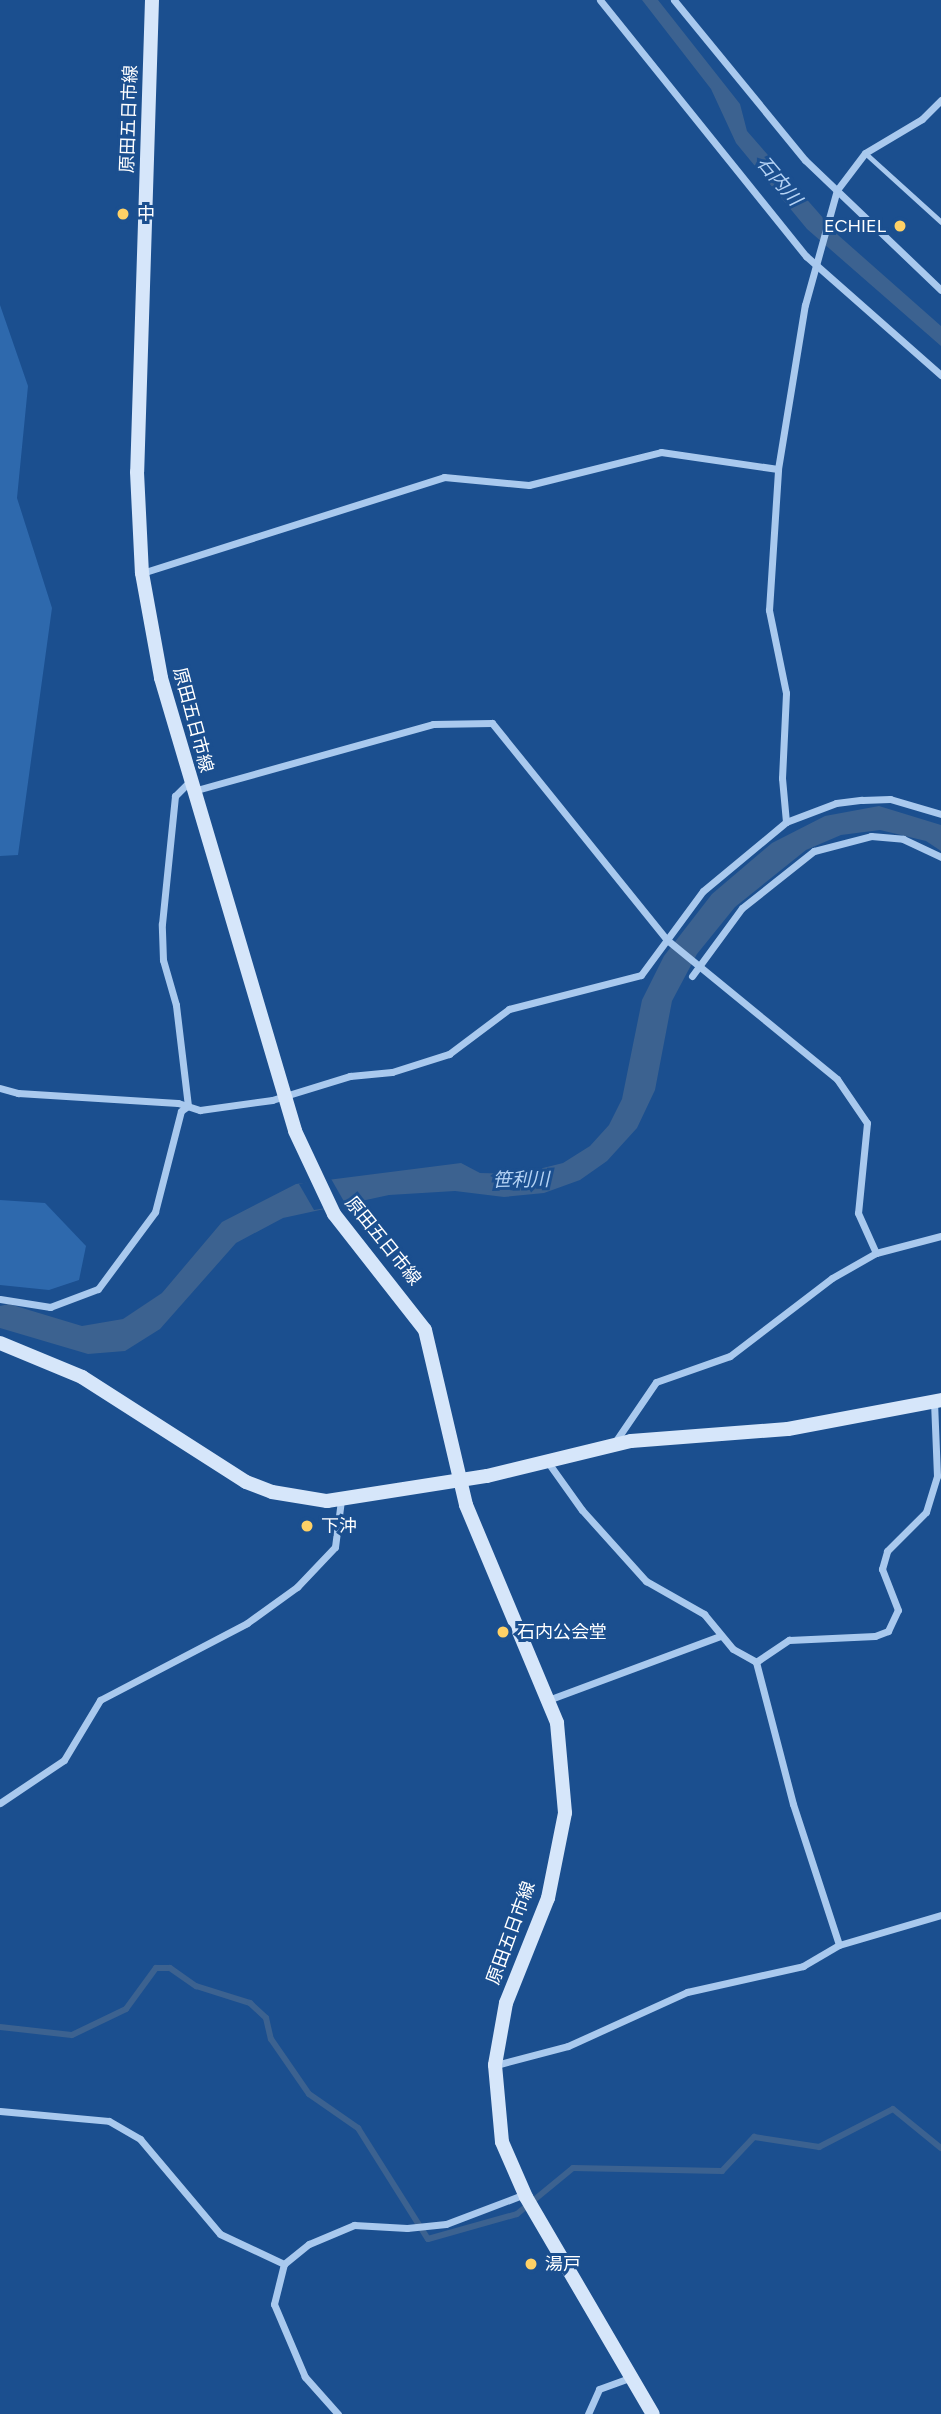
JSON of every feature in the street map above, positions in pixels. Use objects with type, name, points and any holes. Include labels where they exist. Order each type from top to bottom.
[{"type":"main road","name":"原田五日市線","points":[[152,0],[137,472],[142,573],[162,678],[191,786],[284,1096],[315,1180],[330,1207],[425,1330],[458,1479],[557,1723],[565,1813],[548,1898],[506,2003],[495,2065],[502,2142],[528,2200],[653,2414]]},
{"type":"main road","points":[[0,1343],[82,1377],[246,1482],[299,1498],[341,1500],[458,1479],[613,1445],[663,1437],[813,1426],[937,1401]]},
{"type":"street","points":[[600,0],[816,266],[941,375]]},
{"type":"street","points":[[674,0],[835,194],[941,290]]},
{"type":"street","points":[[786,822],[782,778],[786,693],[769,610],[778,469],[816,266],[835,194],[865,153],[922,119],[941,100]]},
{"type":"street","points":[[142,573],[444,477],[528,485],[661,452],[778,469]]},
{"type":"street","points":[[188,1106],[176,1005],[163,960],[162,924],[175,796],[191,786],[433,724],[492,723],[667,941],[837,1079],[867,1122],[858,1213],[876,1253]]},
{"type":"street","points":[[0,1088],[18,1093],[103,1096],[188,1106],[200,1110],[284,1096],[449,1055],[509,1009],[641,975],[703,891],[786,822],[836,803],[862,800],[890,799],[941,814]]},
{"type":"street","points":[[692,976],[696,965],[742,908],[814,851],[871,836],[903,839],[941,857]]},
{"type":"street","points":[[0,1298],[50,1307],[98,1289],[155,1212],[181,1111],[188,1106]]},
{"type":"street","points":[[613,1445],[656,1382],[730,1356],[832,1278],[876,1253],[941,1236]]},
{"type":"street","points":[[756,1662],[789,1640],[874,1636],[888,1631],[898,1610],[882,1569],[887,1551],[926,1512],[937,1476],[937,1401]]},
{"type":"street","points":[[547,1461],[582,1510],[646,1581],[704,1614],[720,1636],[756,1662],[793,1804],[839,1945]]},
{"type":"street","points":[[0,1803],[64,1760],[100,1700],[247,1623],[298,1587],[335,1547],[341,1500]]},
{"type":"street","points":[[548,1700],[720,1636]]},
{"type":"street","points":[[495,2065],[568,2046],[687,1992],[803,1966],[839,1945],[941,1915]]},
{"type":"street","points":[[0,2111],[109,2121],[140,2140],[220,2234],[284,2264]]},
{"type":"street","points":[[338,2414],[305,2377],[274,2304],[284,2264],[309,2244],[354,2225],[429,2226],[528,2200]]},
{"type":"street","points":[[588,2414],[599,2389],[630,2378]]},
{"type":"lane","points":[[865,153],[941,222]]},
{"type":"shaded area","points":[[0,305],[28,386],[17,498],[52,608],[18,855],[0,856]]},
{"type":"shaded area","points":[[0,1200],[45,1203],[86,1246],[79,1280],[49,1290],[0,1285]]},
{"type":"water","name":"石内川","points":[[642,0],[658,0],[740,104],[747,131],[838,235],[941,326],[941,346],[807,229],[736,143],[711,89]]},
{"type":"water","name":"笹利川","points":[[879,806],[941,825],[941,851],[926,841],[880,830],[841,835],[806,850],[735,907],[697,954],[672,1001],[655,1090],[637,1128],[607,1161],[580,1180],[544,1193],[504,1197],[455,1191],[389,1195],[283,1218],[236,1243],[160,1329],[125,1351],[88,1354],[0,1328],[0,1306],[9,1304],[82,1326],[123,1319],[162,1293],[222,1222],[296,1184],[461,1163],[480,1173],[519,1174],[563,1163],[590,1146],[609,1125],[622,1099],[642,1000],[664,956],[712,894],[772,843],[825,816]]},
{"type":"pier","points":[[330,1177],[346,1205],[314,1210],[299,1184]]},
{"type":"waterway","points":[[0,2027],[72,2035],[126,2009],[156,1968],[170,1968],[196,1986],[250,2003],[266,2018],[271,2039],[309,2094],[358,2128],[428,2239],[517,2214],[573,2168],[722,2171],[754,2137],[819,2147],[893,2109],[941,2148]]},
{"type":"place","name":"中","points":[[123,214]]},
{"type":"place","name":"ECHIEL","points":[[900,226]]},
{"type":"place","name":"下沖","points":[[307,1526]]},
{"type":"place","name":"石内公会堂","points":[[503,1632]]},
{"type":"place","name":"湯戸","points":[[531,2264]]}]
